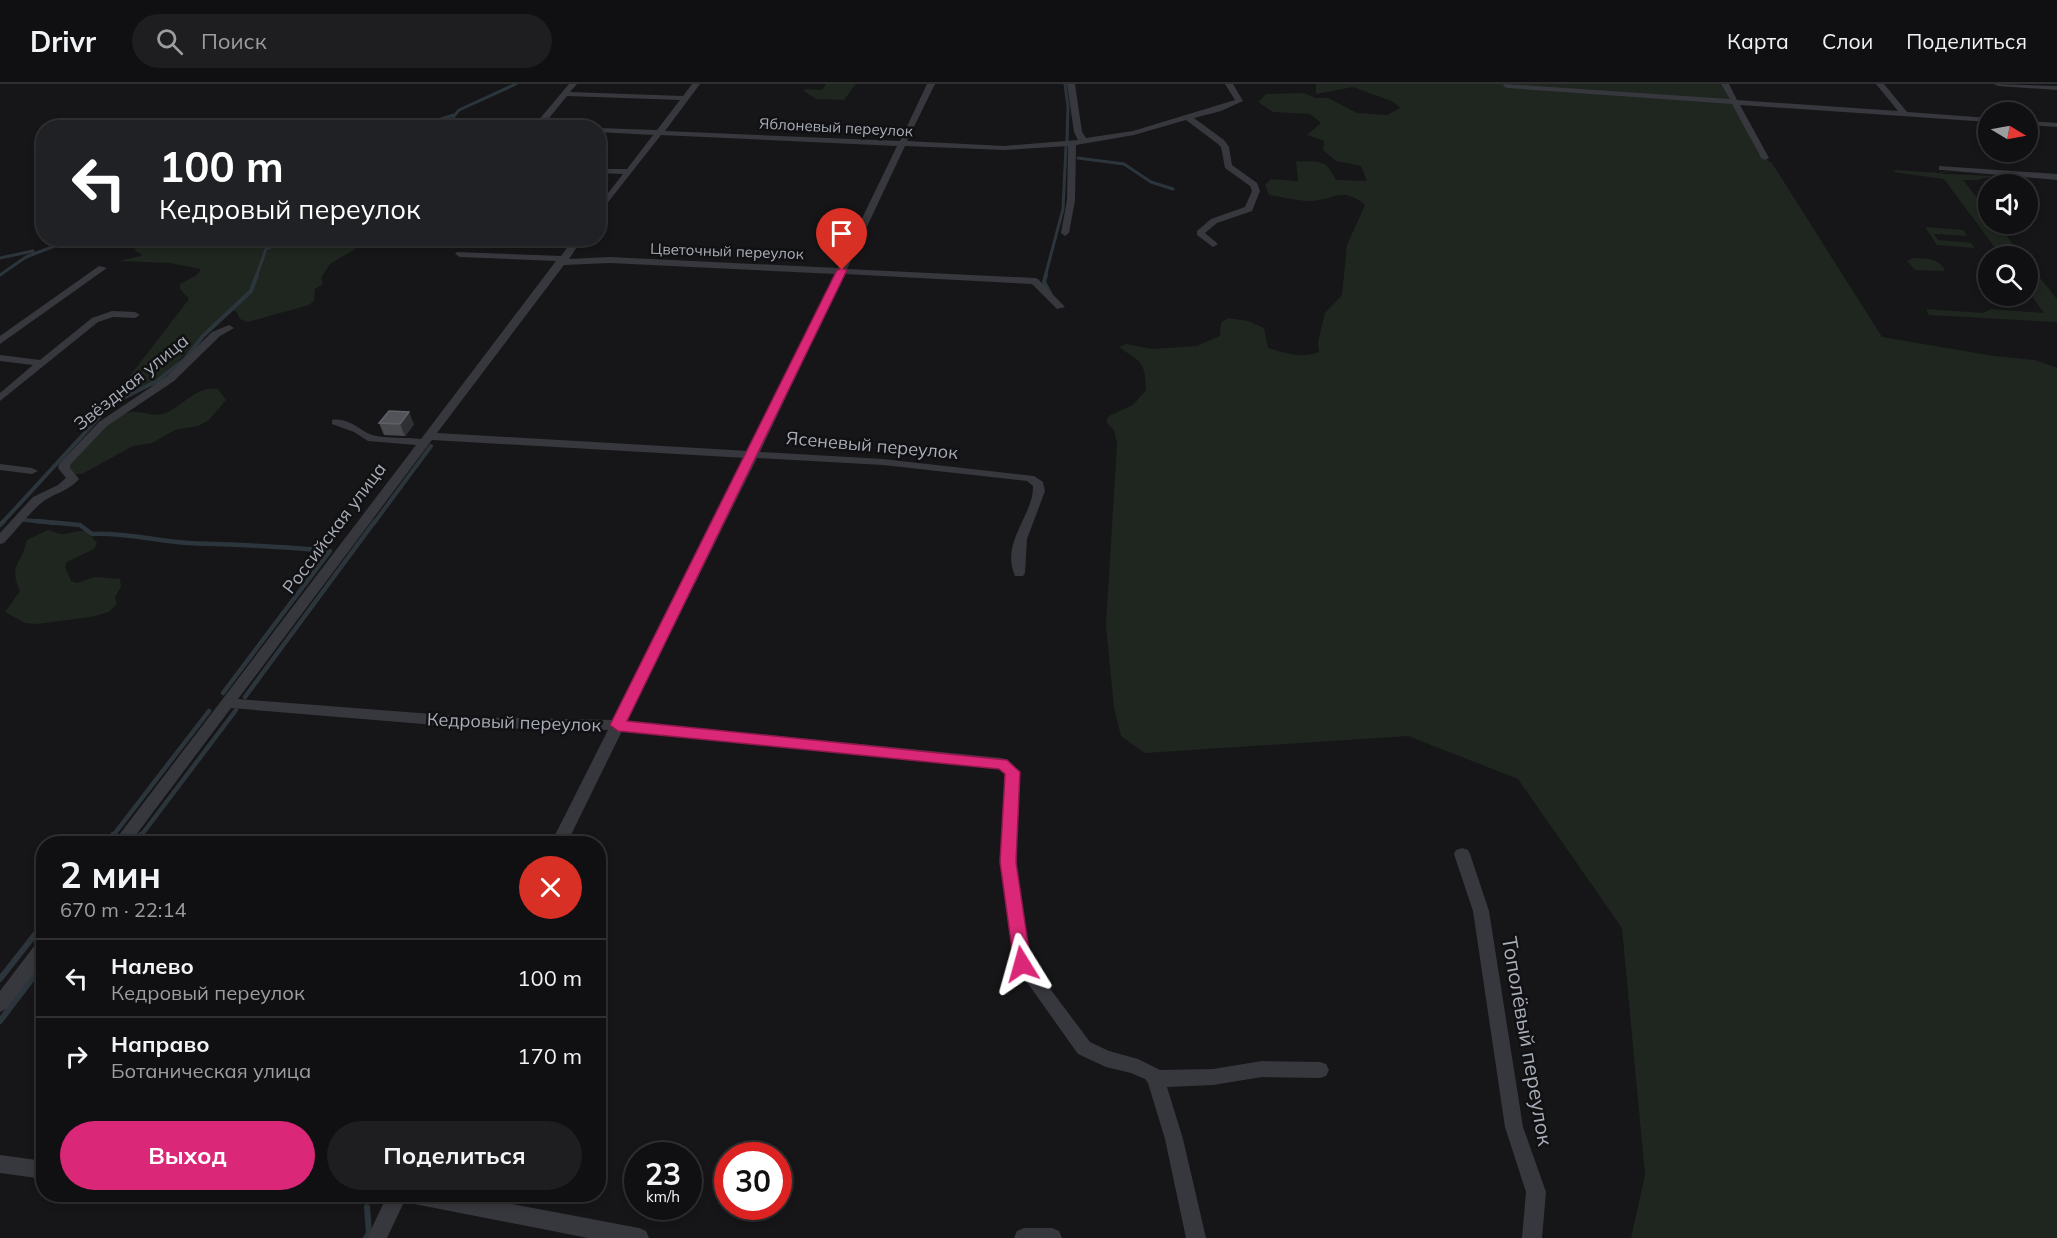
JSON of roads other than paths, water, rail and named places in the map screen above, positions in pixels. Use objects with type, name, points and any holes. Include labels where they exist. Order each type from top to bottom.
[{"type":"street","points":[[543,120],[573,84]]},
{"type":"street","points":[[606,202],[696,84]]},
{"type":"street","points":[[562,836],[753,454],[931,84]]},
{"type":"street","points":[[1071,84],[1078,132],[1083,141]]},
{"type":"street","name":"Яблоневый переулок","points":[[606,130],[1004,148],[1083,141],[1134,133],[1188,118],[1239,101],[1229,84]]},
{"type":"street","points":[[1725,84],[1765,158]]},
{"type":"street","points":[[1880,84],[1905,115]]},
{"type":"street","points":[[1998,84],[2057,88]]},
{"type":"street","points":[[1507,87],[1978,119]]},
{"type":"street","points":[[566,94],[685,98]]},
{"type":"street","points":[[1188,118],[1221,142],[1225,147],[1228,166],[1254,185],[1256,191],[1249,209],[1214,220],[1200,233],[1213,244]]},
{"type":"street","points":[[2038,124],[2057,125]]},
{"type":"street","points":[[1065,233],[1071,200],[1072,142]]},
{"type":"street","points":[[1942,168],[2057,177]]},
{"type":"street","points":[[606,171],[628,172]]},
{"type":"street","name":"Российская улица","points":[[126,836],[573,246]]},
{"type":"street","name":"Цветочный переулок","points":[[460,254],[842,270],[1035,281],[1060,307]]},
{"type":"street","points":[[0,341],[102,268]]},
{"type":"street","points":[[0,398],[95,320],[112,314],[135,315]]},
{"type":"street","name":"Звёздная улица","points":[[0,540],[37,500],[62,488],[73,479],[64,468],[65,464],[103,424],[170,379],[216,334],[229,328]]},
{"type":"street","points":[[0,358],[42,363]]},
{"type":"street","name":"Ясеневый переулок","points":[[336,422],[358,430],[368,438],[753,454],[883,462],[1030,478],[1039,485],[1041,494],[1022,532],[1018,554],[1019,573]]},
{"type":"street","points":[[0,466],[32,471]]},
{"type":"street","name":"Кедровый переулок","points":[[227,703],[330,713],[567,726],[618,725],[1002,764],[1012,772],[1008,862],[1022,964],[1084,1048],[1106,1059],[1132,1065],[1156,1079]]},
{"type":"street","name":"Тополёвый переулок","points":[[1462,854],[1481,911],[1514,1127],[1536,1192],[1532,1238]]},
{"type":"street","points":[[0,1004],[36,957]]},
{"type":"street","points":[[1196,1238],[1174,1138],[1156,1079],[1213,1077],[1262,1069],[1320,1070]]},
{"type":"street","points":[[0,1164],[36,1169]]},
{"type":"street","points":[[377,1238],[394,1202]]},
{"type":"street","points":[[451,1202],[639,1238]]},
{"type":"street","points":[[1024,1238],[1052,1238]]},
{"type":"waterway","points":[[453,120],[459,110],[516,84]]},
{"type":"waterway","points":[[1065,84],[1068,106],[1067,142]]},
{"type":"waterway","points":[[438,120],[454,115]]},
{"type":"waterway","points":[[1045,277],[1063,209],[1066,146]]},
{"type":"waterway","points":[[1078,158],[1124,164],[1151,182],[1173,189]]},
{"type":"waterway","points":[[0,275],[26,257],[55,246]]},
{"type":"waterway","points":[[256,277],[266,249],[273,246]]},
{"type":"waterway","points":[[0,258],[33,251]]},
{"type":"waterway","points":[[2,523],[104,412],[119,400],[157,381],[185,359],[203,336],[251,291],[257,275]]},
{"type":"waterway","points":[[1046,275],[1044,282],[1050,293]]},
{"type":"waterway","points":[[374,523],[431,446]]},
{"type":"waterway","points":[[25,520],[54,523]]},
{"type":"waterway","points":[[37,521],[80,525],[92,534],[116,534],[188,543],[330,551],[223,693]]},
{"type":"waterway","points":[[245,697],[375,521]]},
{"type":"waterway","points":[[141,836],[236,710]]},
{"type":"waterway","points":[[113,836],[209,711]]},
{"type":"waterway","points":[[0,979],[36,933]]},
{"type":"waterway","points":[[0,1021],[36,974]]},
{"type":"waterway","points":[[366,1238],[369,1233],[367,1207]]}]
